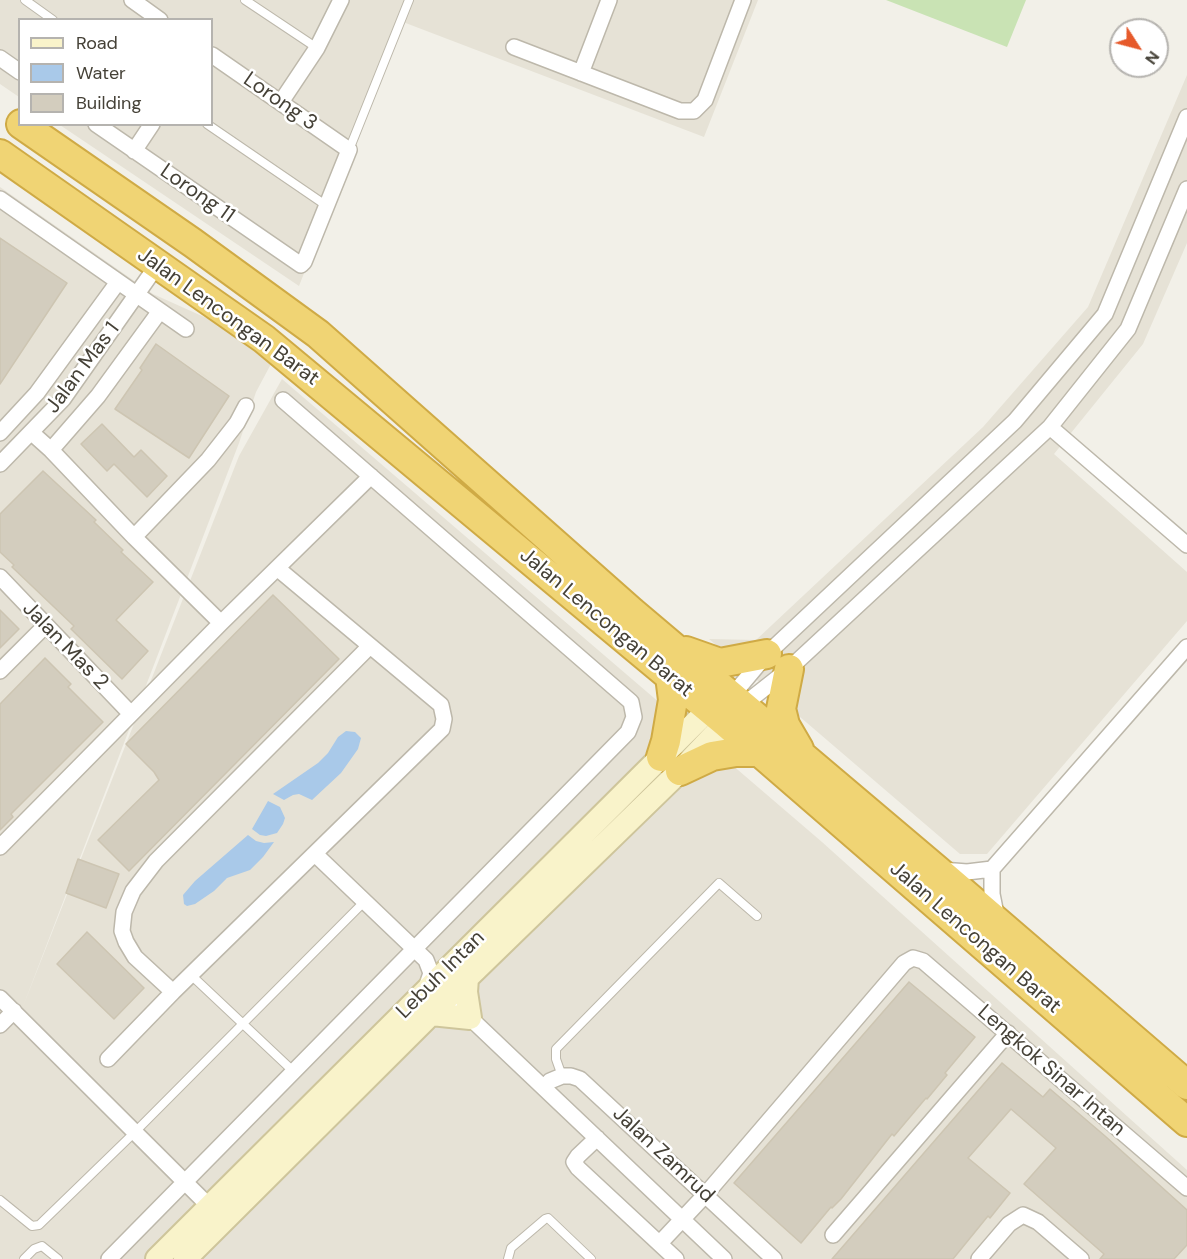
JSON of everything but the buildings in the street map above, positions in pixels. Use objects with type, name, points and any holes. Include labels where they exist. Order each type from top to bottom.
[{"type":"highway","name":"Jalan Lencongan Barat","points":[[0,110],[18,123]]},
{"type":"highway","name":"Jalan Lencongan Barat","points":[[23,126],[211,256],[318,334],[670,645],[727,709],[760,752],[1187,1122]]},
{"type":"highway","name":"Jalan Lencongan Barat","points":[[0,154],[264,339],[670,676],[803,757],[1187,1085]]},
{"type":"highway","points":[[670,645],[720,663],[778,662],[781,709],[785,724],[803,757]]},
{"type":"highway","points":[[670,676],[673,700],[666,741],[671,764],[736,752],[760,752]]},
{"type":"main road","name":"Lebuh Intan","points":[[185,1259],[217,1213],[425,991],[463,968],[727,709]]},
{"type":"main road","name":"Lebuh Intan","points":[[157,1259],[217,1213],[431,1014],[448,997],[463,968]]},
{"type":"main road","points":[[431,1014],[470,1018],[463,968]]},
{"type":"street","points":[[132,0],[157,18]]},
{"type":"street","points":[[281,102],[317,48],[341,0]]},
{"type":"street","points":[[581,73],[609,0]]},
{"type":"street","points":[[514,47],[680,111],[694,111],[705,100],[743,0]]},
{"type":"street","name":"Lorong 3","points":[[213,56],[349,150]]},
{"type":"street","points":[[0,58],[18,71]]},
{"type":"street","points":[[727,709],[778,662],[1015,421],[1105,314],[1187,117]]},
{"type":"street","name":"Lorong 11","points":[[99,126],[298,264],[304,262],[327,206]]},
{"type":"street","points":[[134,151],[151,126]]},
{"type":"street","points":[[327,206],[349,150]]},
{"type":"street","points":[[727,709],[778,662],[1050,427],[1128,329],[1187,189]]},
{"type":"street","points":[[0,200],[186,329]]},
{"type":"street","name":"Jalan Mas 1","points":[[0,464],[63,399],[158,264]]},
{"type":"street","points":[[0,433],[37,393],[118,282]]},
{"type":"street","points":[[51,450],[98,396],[160,311]]},
{"type":"street","points":[[109,1259],[628,732],[634,717],[631,702],[284,400]]},
{"type":"street","points":[[134,537],[208,460],[237,423],[246,406]]},
{"type":"street","points":[[1050,427],[1187,545]]},
{"type":"street","points":[[32,433],[221,623]]},
{"type":"street","points":[[0,848],[130,714],[371,476]]},
{"type":"street","points":[[108,1059],[173,992],[442,729],[444,719],[441,705],[277,568]]},
{"type":"street","name":"Jalan Mas 2","points":[[0,577],[130,714]]},
{"type":"street","points":[[0,671],[46,625]]},
{"type":"street","points":[[173,992],[135,957],[126,942],[122,931],[124,912],[133,891],[156,861],[370,646]]},
{"type":"street","points":[[997,923],[992,894],[992,869],[1187,647]]},
{"type":"street","points":[[315,854],[426,960],[431,973],[425,991]]},
{"type":"street","points":[[937,870],[967,872],[992,869]]},
{"type":"street","name":"Lengkok Sinar Intan","points":[[706,1194],[904,963],[913,958],[923,961],[1187,1188]]},
{"type":"street","points":[[426,960],[442,961],[463,968]]},
{"type":"street","points":[[448,997],[724,1259]]},
{"type":"street","points":[[0,998],[217,1213]]},
{"type":"street","points":[[0,1025],[14,1011]]},
{"type":"street","points":[[833,1235],[1008,1033]]},
{"type":"street","points":[[544,1088],[550,1081],[562,1076]]},
{"type":"street","name":"Jalan Zamrud","points":[[562,1076],[580,1079],[774,1259]]},
{"type":"street","points":[[597,1138],[574,1162],[676,1259]]},
{"type":"street","points":[[660,1243],[706,1194]]},
{"type":"street","points":[[979,1259],[1009,1224],[1023,1215],[1038,1222],[1081,1259]]},
{"type":"lane","points":[[25,0],[50,18]]},
{"type":"lane","points":[[245,0],[317,48]]},
{"type":"lane","points":[[349,150],[409,0]]},
{"type":"lane","points":[[210,126],[327,206]]},
{"type":"lane","points":[[562,1076],[556,1059],[556,1049],[719,883],[757,916]]},
{"type":"lane","points":[[0,1200],[32,1226],[39,1225],[135,1132],[364,901]]},
{"type":"lane","points":[[191,975],[293,1071]]},
{"type":"lane","points":[[508,1259],[511,1248],[548,1218],[591,1259]]},
{"type":"lane","points":[[24,1259],[34,1249],[42,1246],[58,1259]]},
{"type":"shaded area","points":[[0,0],[758,0],[704,137],[403,22],[299,286],[61,126],[213,126],[213,18],[18,18],[18,96],[0,84]]},
{"type":"shaded area","points":[[1187,75],[1187,243],[1143,344],[1054,454],[1187,572],[1187,621],[987,854],[960,854],[709,639],[756,640],[983,427],[1088,307]]},
{"type":"shaded area","points":[[0,187],[153,294],[213,321],[271,364],[256,392],[239,443],[22,1009],[239,456],[282,379],[822,842],[1187,1170],[1187,1259],[0,1259]]},
{"type":"green space","points":[[886,0],[1026,0],[1007,47]]},
{"type":"water","points":[[346,731],[355,732],[361,738],[358,749],[341,773],[312,800],[299,794],[284,800],[273,794],[318,763],[328,753],[338,737]]},
{"type":"water","points":[[268,801],[280,807],[285,818],[277,833],[266,836],[252,829]]},
{"type":"water","points":[[248,835],[256,841],[274,842],[250,870],[227,878],[214,891],[195,904],[187,906],[184,904],[183,895],[195,881]]}]
